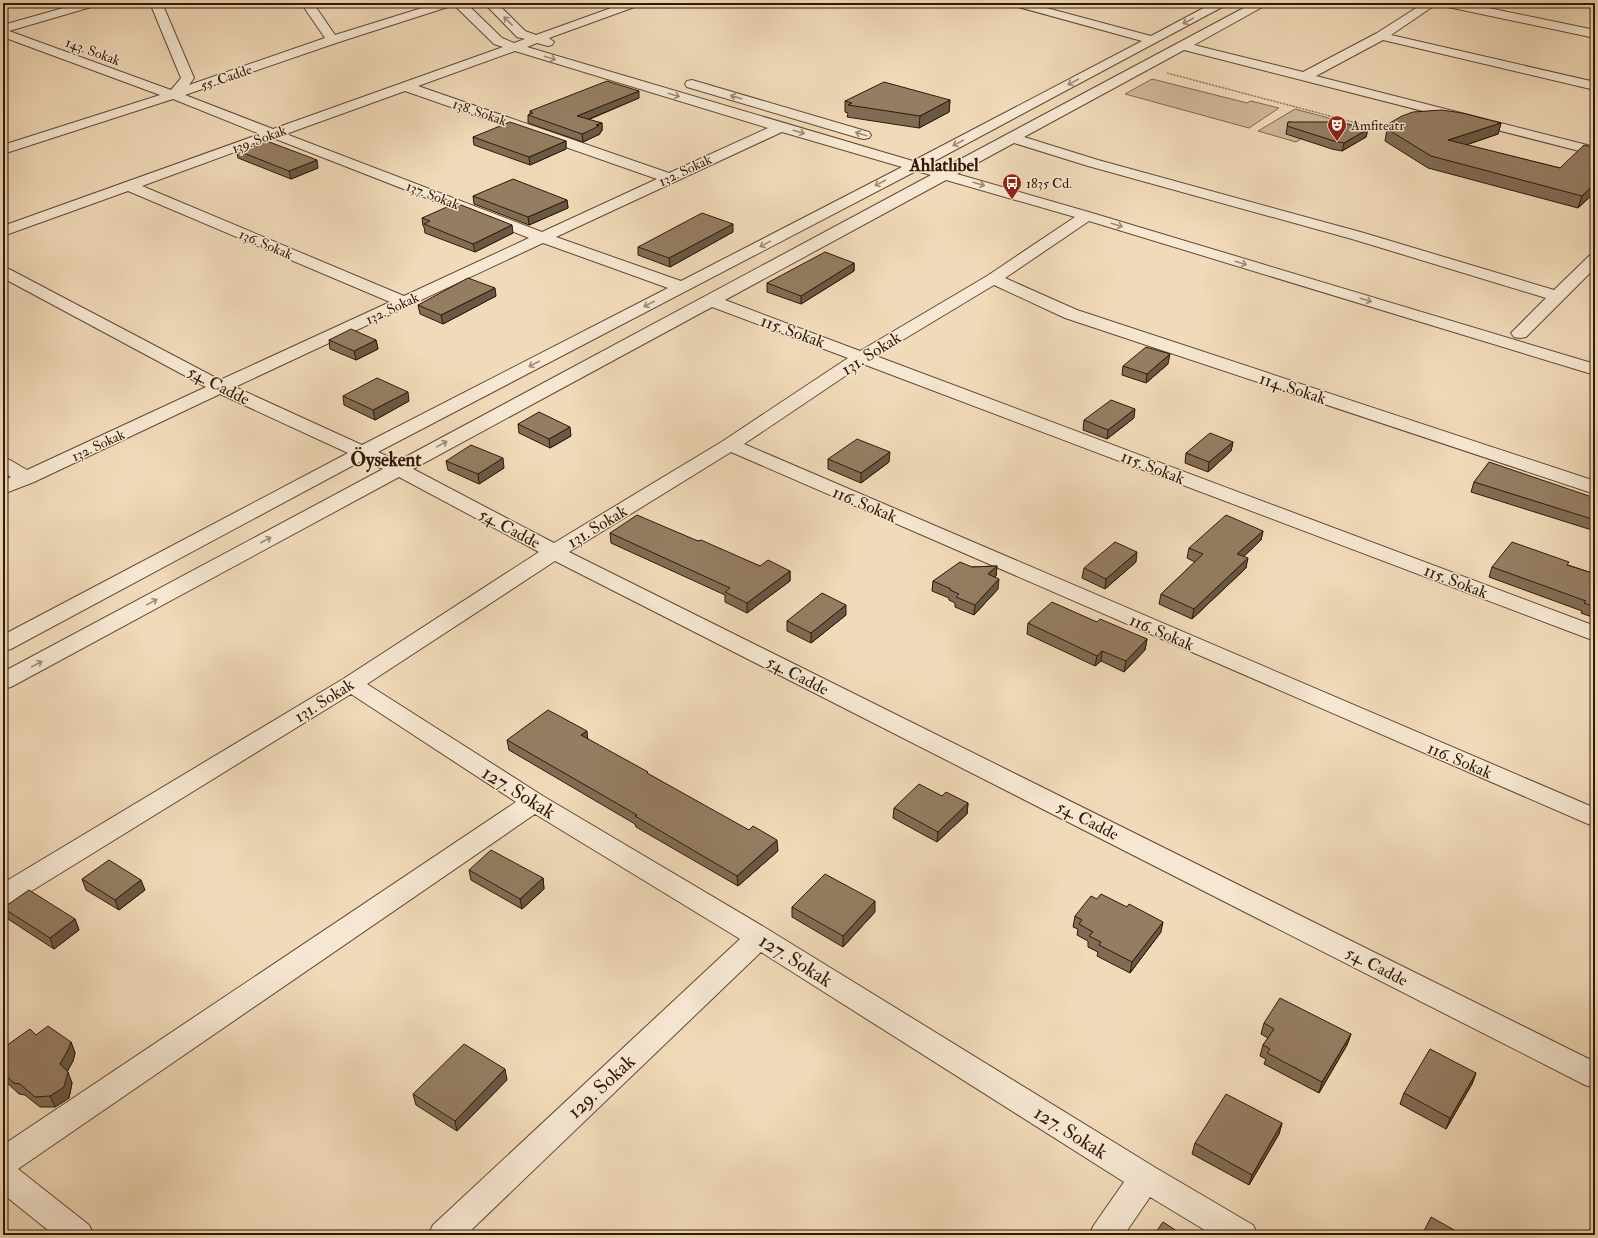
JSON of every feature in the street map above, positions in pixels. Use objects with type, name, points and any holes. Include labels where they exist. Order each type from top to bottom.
[{"type":"street","points":[[3,29],[94,3]]},
{"type":"street","points":[[156,3],[188,78],[173,95]]},
{"type":"street","points":[[307,3],[332,40]]},
{"type":"street","name":"55. Cadde","points":[[3,150],[173,95],[332,40],[450,3]]},
{"type":"street","points":[[459,3],[498,41],[515,47],[781,127],[913,157],[945,174],[1595,370]]},
{"type":"street","points":[[490,3],[521,34],[563,47]]},
{"type":"street","name":"139. Sokak","points":[[3,231],[636,3]]},
{"type":"street","points":[[1015,3],[1153,40]]},
{"type":"street","points":[[1041,10],[1054,3]]},
{"type":"street","points":[[934,156],[1222,3]]},
{"type":"street","points":[[3,682],[397,468],[945,174],[971,167],[1013,138],[1262,3]]},
{"type":"street","points":[[1304,77],[1381,36],[1432,3]]},
{"type":"street","points":[[1448,3],[1595,34]]},
{"type":"street","name":"143. Sokak","points":[[3,33],[173,95],[274,134]]},
{"type":"street","points":[[1381,36],[1595,86]]},
{"type":"street","points":[[1184,46],[1595,151]]},
{"type":"street","points":[[676,80],[881,140]]},
{"type":"street","name":"138. Sokak","points":[[405,86],[669,178]]},
{"type":"street","name":"132. Sokak","points":[[3,488],[221,388],[541,237],[781,127]]},
{"type":"street","name":"137. Sokak","points":[[274,134],[541,237],[682,287]]},
{"type":"street","points":[[9,135],[27,142]]},
{"type":"street","points":[[1013,138],[1101,165],[1358,236],[1557,296]]},
{"type":"street","points":[[3,644],[362,453],[682,287],[913,157],[934,156],[971,167]]},
{"type":"street","name":"136. Sokak","points":[[129,186],[404,302]]},
{"type":"street","points":[[1037,187],[1595,355]]},
{"type":"street","name":"131. Sokak","points":[[3,896],[351,684],[554,552],[730,445],[862,357],[993,280],[1087,216]]},
{"type":"street","points":[[1520,333],[1577,275],[1595,259]]},
{"type":"street","name":"54. Cadde","points":[[3,272],[221,388],[397,468],[554,552],[1595,1076]]},
{"type":"street","points":[[1577,275],[1595,280]]},
{"type":"street","name":"114. Sokak","points":[[993,280],[1071,314],[1595,488]]},
{"type":"street","name":"115. Sokak","points":[[710,300],[1595,634]]},
{"type":"street","name":"116. Sokak","points":[[730,445],[1595,818]]},
{"type":"street","points":[[3,464],[27,478]]},
{"type":"street","name":"127. Sokak","points":[[351,684],[534,802],[759,937],[1145,1178],[1242,1235]]},
{"type":"street","points":[[3,1162],[534,802]]},
{"type":"street","name":"129. Sokak","points":[[444,1235],[759,937]]},
{"type":"street","points":[[3,1175],[78,1235]]},
{"type":"street","points":[[1105,1235],[1145,1178]]},
{"type":"path","points":[[1162,72],[1379,129]]},
{"type":"shaded area","points":[[1152,79],[1247,103],[1251,101],[1279,108],[1249,128],[1125,94]]},
{"type":"shaded area","points":[[1295,109],[1332,119],[1296,142],[1258,131]]},
{"type":"building","points":[[607,81],[639,91],[577,116],[602,123],[582,134],[528,115],[533,113],[530,111]]},
{"type":"building","points":[[884,82],[950,100],[920,116],[848,105],[852,103],[845,101]]},
{"type":"building","points":[[1442,110],[1462,113],[1501,123],[1448,140],[1560,168],[1584,145],[1595,148],[1595,183],[1582,196],[1431,156],[1387,129],[1388,124],[1413,112]]},
{"type":"building","points":[[510,122],[566,141],[529,157],[473,137]]},
{"type":"building","points":[[1288,122],[1340,122],[1368,129],[1344,143],[1287,126]]},
{"type":"building","points":[[264,140],[317,160],[289,171],[236,150]]},
{"type":"building","points":[[513,179],[567,200],[528,217],[473,196]]},
{"type":"building","points":[[456,203],[512,225],[473,244],[424,224],[430,221],[422,218]]},
{"type":"building","points":[[702,213],[733,224],[669,258],[638,247]]},
{"type":"building","points":[[825,252],[854,263],[801,296],[767,283]]},
{"type":"building","points":[[468,278],[495,288],[441,315],[418,305]]},
{"type":"building","points":[[351,329],[376,340],[354,351],[329,340]]},
{"type":"building","points":[[1146,347],[1170,354],[1147,374],[1123,366]]},
{"type":"building","points":[[377,378],[408,392],[373,410],[343,396]]},
{"type":"building","points":[[1111,400],[1135,409],[1108,430],[1084,420]]},
{"type":"building","points":[[539,412],[570,427],[549,439],[518,424]]},
{"type":"building","points":[[1210,433],[1233,442],[1209,462],[1186,453]]},
{"type":"building","points":[[857,439],[890,452],[861,473],[828,459]]},
{"type":"building","points":[[471,445],[503,458],[478,474],[446,461]]},
{"type":"building","points":[[1489,462],[1595,498],[1595,520],[1474,482]]},
{"type":"building","points":[[637,515],[698,541],[701,540],[760,566],[768,560],[790,571],[747,603],[725,592],[730,588],[610,533]]},
{"type":"building","points":[[1226,515],[1263,531],[1237,554],[1248,558],[1194,609],[1161,594],[1203,554],[1189,548]]},
{"type":"building","points":[[1115,542],[1137,552],[1106,579],[1084,568]]},
{"type":"building","points":[[1512,542],[1569,562],[1567,565],[1595,574],[1595,607],[1584,603],[1586,601],[1492,567]]},
{"type":"building","points":[[960,562],[972,567],[997,566],[988,574],[999,579],[975,605],[956,597],[959,594],[933,581]]},
{"type":"building","points":[[822,593],[846,605],[811,633],[787,621]]},
{"type":"building","points":[[1052,602],[1097,622],[1100,619],[1147,639],[1126,661],[1102,651],[1097,656],[1028,623]]},
{"type":"building","points":[[548,710],[587,731],[581,735],[648,772],[647,773],[749,830],[753,826],[777,840],[737,876],[635,816],[637,815],[507,740]]},
{"type":"building","points":[[919,784],[942,796],[946,792],[968,803],[938,832],[894,808]]},
{"type":"building","points":[[491,850],[543,878],[520,899],[469,870]]},
{"type":"building","points":[[109,860],[141,880],[115,900],[82,879]]},
{"type":"building","points":[[825,874],[875,901],[843,936],[792,907]]},
{"type":"building","points":[[29,890],[75,919],[50,938],[3,908]]},
{"type":"building","points":[[1101,894],[1127,907],[1129,904],[1163,922],[1132,962],[1099,945],[1101,942],[1089,936],[1093,932],[1079,924],[1082,920],[1075,916],[1091,896],[1097,899]]},
{"type":"building","points":[[1280,998],[1351,1034],[1322,1082],[1267,1053],[1270,1049],[1263,1045],[1274,1029],[1264,1023]]},
{"type":"building","points":[[48,1026],[71,1042],[60,1064],[68,1072],[64,1087],[50,1096],[35,1097],[20,1084],[14,1083],[3,1073],[3,1048],[30,1029],[36,1035]]},
{"type":"building","points":[[464,1044],[505,1069],[455,1121],[413,1094]]},
{"type":"building","points":[[1430,1049],[1476,1073],[1450,1118],[1404,1093]]},
{"type":"building","points":[[1226,1094],[1282,1123],[1252,1175],[1195,1143]]},
{"type":"building","points":[[1431,1217],[1463,1235],[1422,1235]]},
{"type":"building","points":[[1163,1222],[1183,1235],[1154,1235]]},
{"type":"place","name":"Amfiteatr","points":[[1337,142]]},
{"type":"place","name":"1835 Cd.","points":[[1012,200]]},
{"type":"district","name":"Ahlatlıbel","points":[[944,165]]},
{"type":"district","name":"Öysekent","points":[[386,459]]}]
